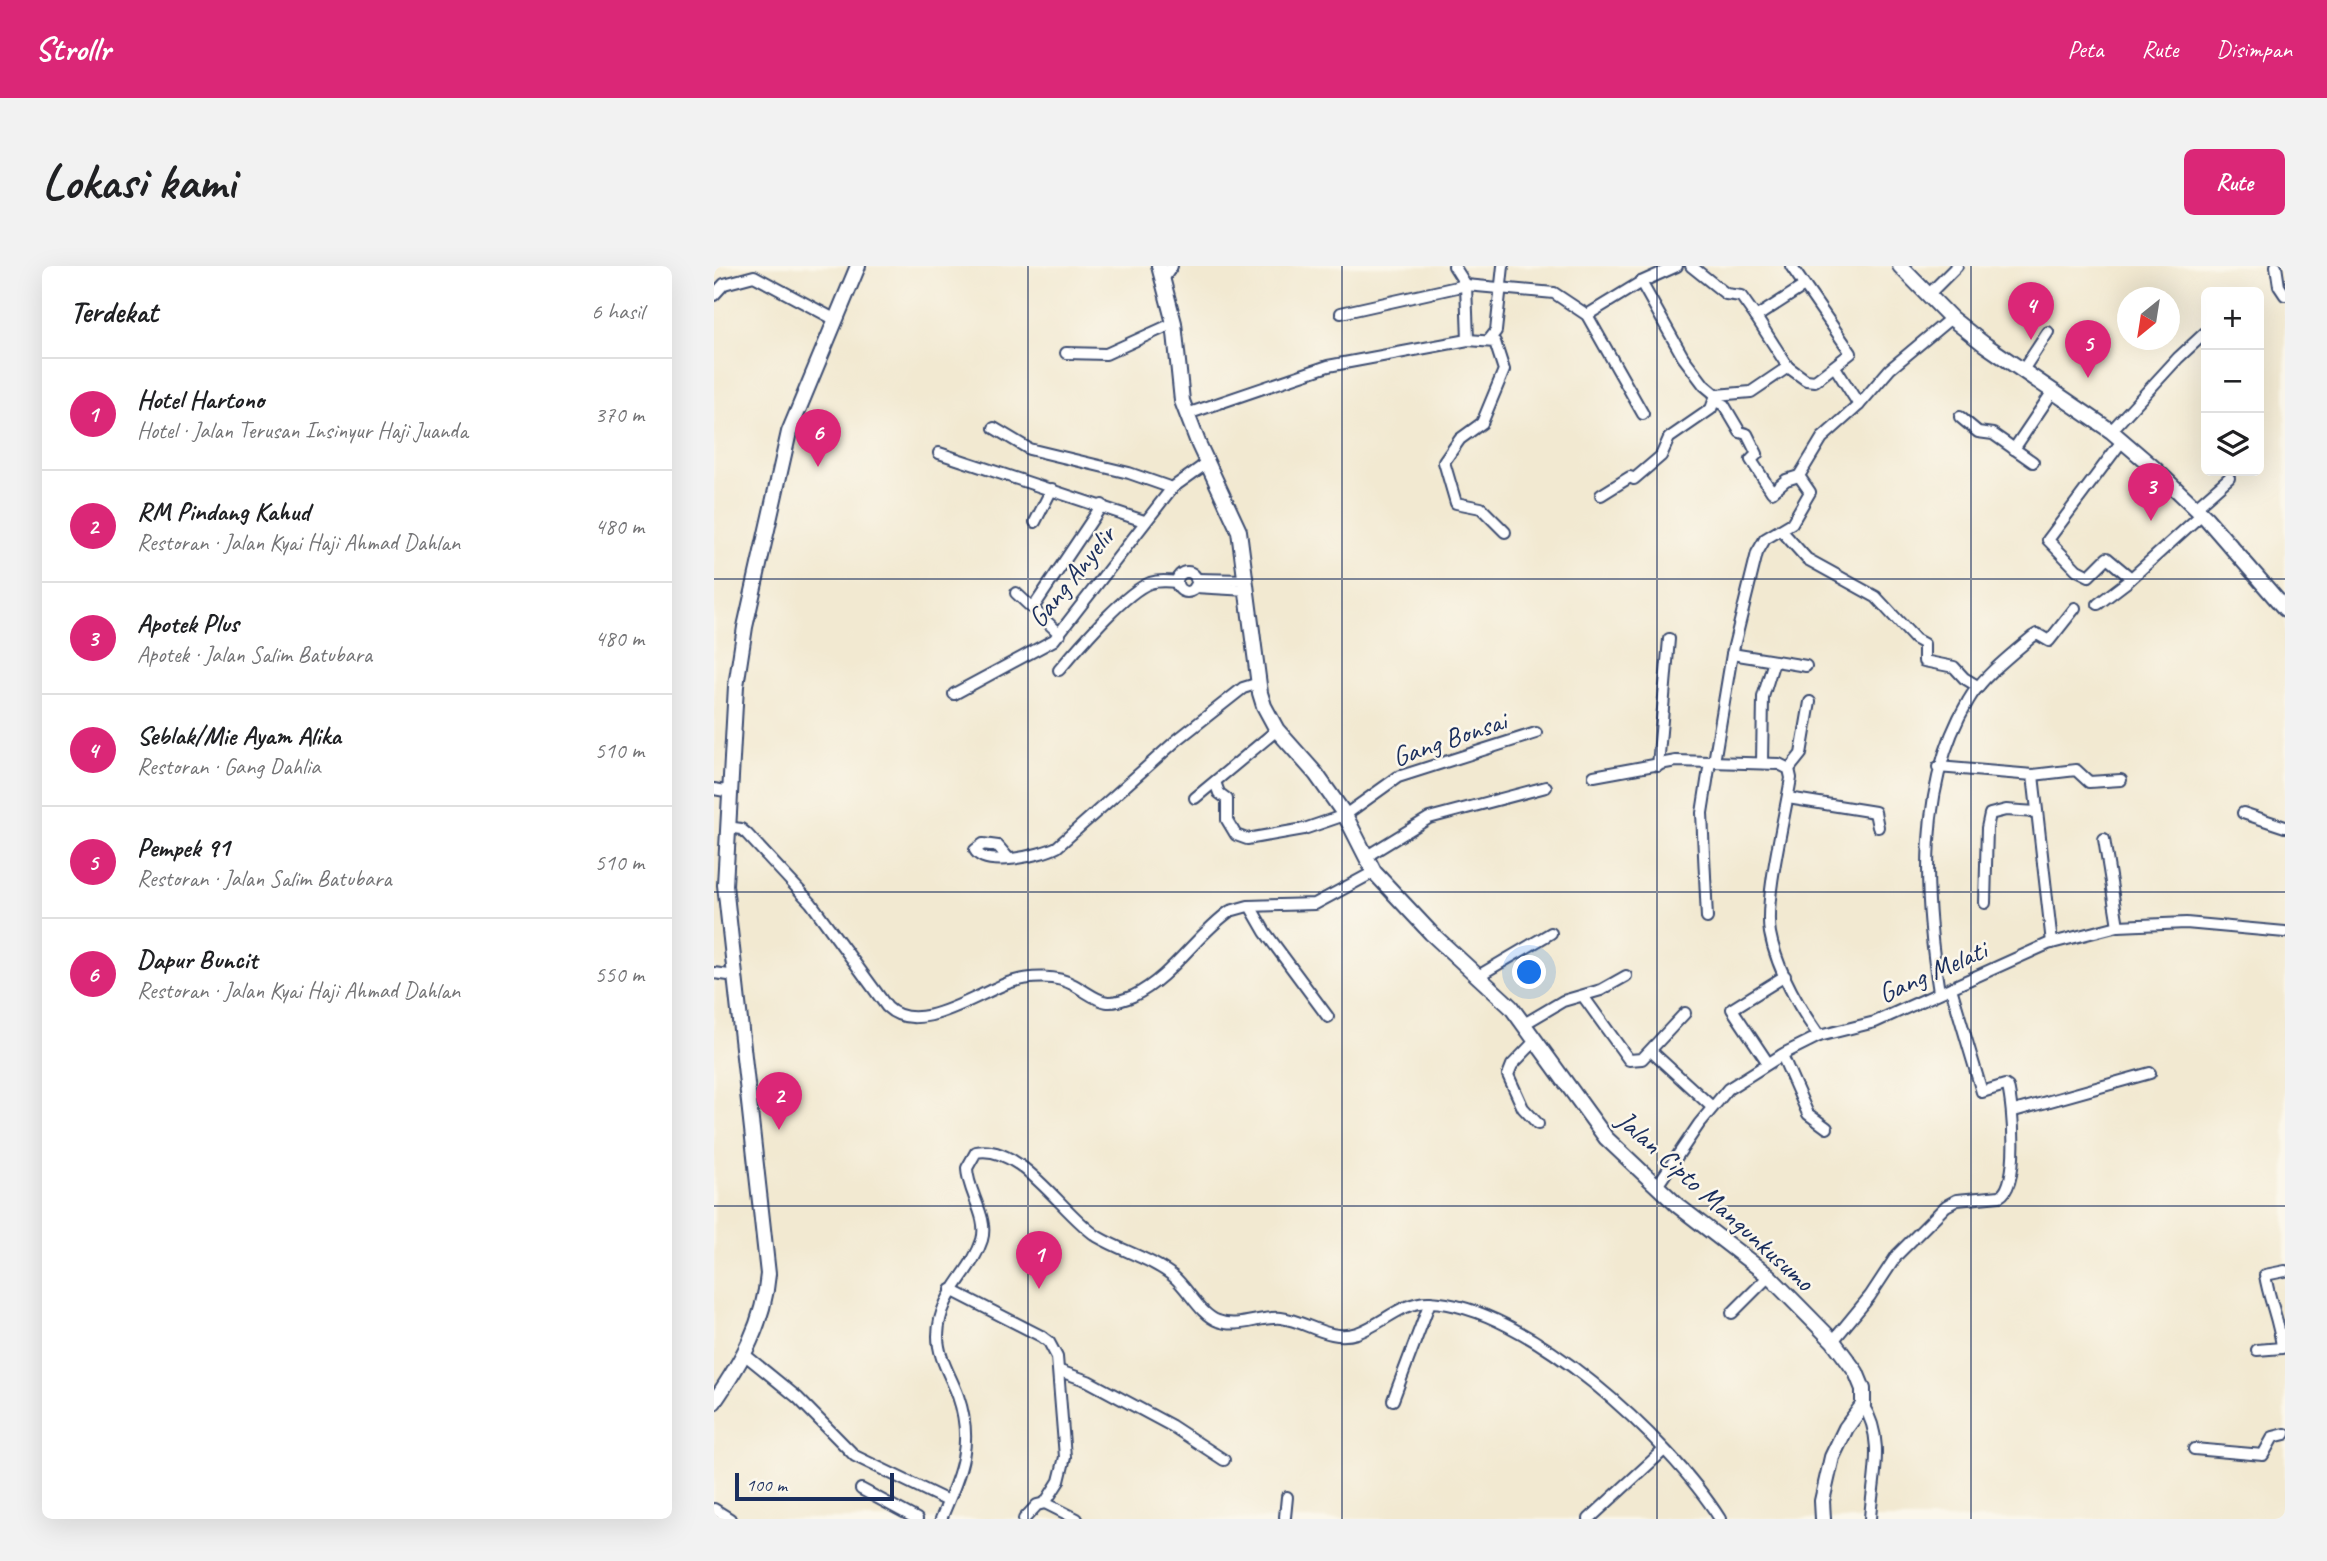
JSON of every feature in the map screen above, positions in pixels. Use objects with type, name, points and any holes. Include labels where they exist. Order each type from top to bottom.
[{"type":"street","points":[[715,1398],[744,1354],[761,1316],[768,1274],[725,885],[740,653],[777,478],[799,406],[858,266]]},
{"type":"street","points":[[1454,266],[1466,285],[1468,340]]},
{"type":"street","points":[[1489,340],[1496,331],[1503,266]]},
{"type":"street","points":[[1587,315],[1642,282],[1677,266]]},
{"type":"street","points":[[1691,266],[1726,293],[1741,296],[1788,367],[1812,382],[1835,367],[1850,351],[1791,266]]},
{"type":"street","points":[[1900,266],[1951,318],[2117,436],[2199,510],[2285,609]]},
{"type":"street","points":[[1928,295],[1957,266]]},
{"type":"street","points":[[2276,266],[2279,286],[2285,295]]},
{"type":"street","name":"Jalan Cipto Mangunkusumo","points":[[1165,270],[1174,323],[1180,387],[1187,414],[1207,463],[1236,521],[1259,683],[1264,706],[1277,730],[1316,774],[1345,816],[1374,872],[1524,1024],[1590,1119],[1621,1153],[1657,1186],[1769,1276],[1833,1342],[1856,1372],[1863,1389],[1863,1405]]},
{"type":"street","points":[[714,295],[724,284],[749,276],[761,278],[836,320]]},
{"type":"street","points":[[714,277],[724,284]]},
{"type":"street","points":[[1642,282],[1683,357],[1715,398],[1724,405],[1736,428],[1747,434],[1757,454],[1751,460],[1772,492],[1786,480],[1799,476],[1822,438],[1859,405],[1890,369],[1951,318]]},
{"type":"street","points":[[1341,313],[1466,285],[1554,293],[1587,315],[1643,414]]},
{"type":"street","points":[[1756,317],[1804,286]]},
{"type":"street","points":[[1066,354],[1106,354],[1174,323]]},
{"type":"street","points":[[2022,370],[2048,332]]},
{"type":"street","points":[[2131,578],[2119,565],[2107,558],[2089,576],[2077,570],[2048,540],[2117,436],[2178,358],[2201,337]]},
{"type":"street","points":[[1187,414],[1328,366],[1468,340],[1489,340],[1498,345],[1503,366],[1496,395],[1479,427],[1460,439],[1444,462],[1456,503],[1481,508],[1505,532]]},
{"type":"street","points":[[1715,398],[1751,392],[1788,367]]},
{"type":"street","points":[[1835,367],[1859,405]]},
{"type":"street","points":[[2014,449],[2053,391]]},
{"type":"street","points":[[1601,495],[1630,477],[1634,479],[1661,456],[1669,438],[1711,409],[1715,398]]},
{"type":"street","points":[[1960,418],[1978,432],[1993,434],[2034,462]]},
{"type":"street","points":[[994,428],[1030,449],[1129,473],[1172,488]]},
{"type":"street","points":[[939,453],[1144,521]]},
{"type":"street","name":"Gang Anyelir","points":[[954,694],[1047,645],[1060,634],[1144,521],[1172,488],[1207,463]]},
{"type":"street","points":[[1707,918],[1702,813],[1732,654],[1757,553],[1765,539],[1792,523],[1810,492],[1799,476]]},
{"type":"street","points":[[2098,604],[2131,578],[2229,478]]},
{"type":"street","points":[[1035,522],[1052,489]]},
{"type":"street","points":[[1033,608],[1102,505]]},
{"type":"street","points":[[1781,530],[1807,559],[1876,597],[1915,639],[1924,644],[1924,662],[1954,667],[1964,678],[1979,687]]},
{"type":"street","points":[[1059,670],[1091,633],[1146,585],[1162,580],[1177,582],[1184,591],[1196,583],[1247,585]]},
{"type":"street","points":[[1016,593],[1060,634]]},
{"type":"street","points":[[1939,992],[1928,924],[1927,884],[1938,767],[1968,701],[1979,687],[2032,637],[2038,634],[2049,641],[2075,608]]},
{"type":"street","points":[[1658,766],[1669,639]]},
{"type":"street","points":[[1732,654],[1806,666]]},
{"type":"street","points":[[1762,763],[1763,697],[1774,661]]},
{"type":"street","points":[[1009,859],[1043,853],[1057,847],[1178,740],[1243,688],[1259,683]]},
{"type":"street","points":[[1789,769],[1801,754],[1810,702]]},
{"type":"street","points":[[1195,798],[1277,730]]},
{"type":"street","name":"Gang Bonsai","points":[[1215,782],[1219,793],[1227,799],[1227,820],[1236,835],[1247,839],[1304,830],[1345,816],[1398,776],[1536,733]]},
{"type":"street","points":[[1594,776],[1676,761],[1779,764],[1789,769]]},
{"type":"street","points":[[1938,767],[2033,775],[2077,770],[2089,782],[2121,780]]},
{"type":"street","points":[[1789,769],[1791,778],[1769,920],[1770,933],[1785,976],[1819,1036]]},
{"type":"street","points":[[2033,775],[2052,943]]},
{"type":"street","points":[[1367,856],[1423,821],[1546,787]]},
{"type":"street","points":[[714,789],[731,792]]},
{"type":"street","points":[[1788,798],[1875,812],[1878,827]]},
{"type":"street","points":[[1985,903],[1987,828],[1990,814],[2006,810],[2036,812]]},
{"type":"street","points":[[2243,813],[2285,827]]},
{"type":"street","points":[[727,827],[741,829],[747,834],[811,903],[880,999],[900,1017],[929,1016],[1012,982],[1027,979],[1058,979],[1076,985],[1102,1002],[1118,1001],[1148,986],[1224,916],[1250,906],[1315,904],[1374,872]]},
{"type":"street","points":[[2104,839],[2118,926]]},
{"type":"street","points":[[1250,906],[1265,932],[1328,1017]]},
{"type":"street","name":"Gang Melati","points":[[1657,1186],[1712,1107],[1728,1090],[1768,1063],[1819,1036],[1864,1026],[2052,943],[2118,926],[2186,923],[2285,932]]},
{"type":"street","points":[[1478,976],[1551,933]]},
{"type":"street","points":[[714,972],[736,976]]},
{"type":"street","points":[[1524,1024],[1563,1001],[1583,996],[1626,976]]},
{"type":"street","points":[[1768,1063],[1732,1009],[1785,976]]},
{"type":"street","points":[[1833,1342],[1870,1296],[1897,1255],[1946,1206],[1957,1200],[2005,1193],[2010,1183],[2014,1111],[2006,1085],[1982,1092],[1951,988]]},
{"type":"street","points":[[1583,996],[1629,1059],[1642,1059],[1685,1013]]},
{"type":"street","points":[[1536,1040],[1512,1065],[1508,1075],[1522,1108],[1538,1124]]},
{"type":"street","points":[[1651,1051],[1712,1107]]},
{"type":"street","points":[[1782,1055],[1808,1114],[1827,1128]]},
{"type":"street","points":[[2014,1111],[2150,1073]]},
{"type":"street","points":[[941,1519],[964,1460],[964,1421],[959,1398],[940,1352],[940,1317],[951,1290],[981,1242],[984,1230],[967,1168],[976,1152],[989,1150],[1020,1165],[1078,1222],[1099,1237],[1173,1276],[1214,1320],[1229,1324],[1280,1318],[1321,1332],[1349,1335],[1408,1305],[1430,1303],[1464,1309],[1516,1332],[1567,1364],[1621,1406],[1664,1450],[1720,1519]]},
{"type":"street","points":[[2257,1350],[2282,1348],[2280,1321],[2270,1305],[2264,1275],[2285,1270]]},
{"type":"street","points":[[1732,1313],[1769,1276]]},
{"type":"street","points":[[951,1290],[993,1309],[1049,1342],[1060,1371],[1064,1464],[1059,1481],[1045,1503],[1037,1506],[1024,1519]]},
{"type":"street","points":[[1393,1400],[1430,1303]]},
{"type":"street","points":[[744,1354],[798,1398],[855,1456],[948,1501]]},
{"type":"street","points":[[1060,1371],[1076,1375],[1112,1394],[1224,1460]]},
{"type":"street","points":[[1823,1519],[1822,1501],[1832,1457],[1846,1428],[1863,1405],[1870,1416],[1877,1456],[1870,1519]]},
{"type":"street","points":[[2194,1448],[2263,1455],[2273,1437],[2285,1434]]},
{"type":"street","points":[[1589,1519],[1664,1450]]},
{"type":"street","points":[[861,1489],[917,1519]]},
{"type":"street","points":[[1283,1518],[1287,1497]]},
{"type":"street","points":[[1045,1503],[1077,1519]]},
{"type":"street","points":[[714,1509],[730,1519]]},
{"type":"place","name":"Seblak/Mie Ayam Alika","points":[[2031,340]]},
{"type":"place","name":"Pempek 91","points":[[2088,378]]},
{"type":"place","name":"Dapur Buncit","points":[[818,467]]},
{"type":"place","name":"Apotek Plus","points":[[2151,521]]},
{"type":"place","name":"RM Pindang Kahud","points":[[779,1130]]},
{"type":"place","name":"Hotel Hartono","points":[[1039,1289]]}]
